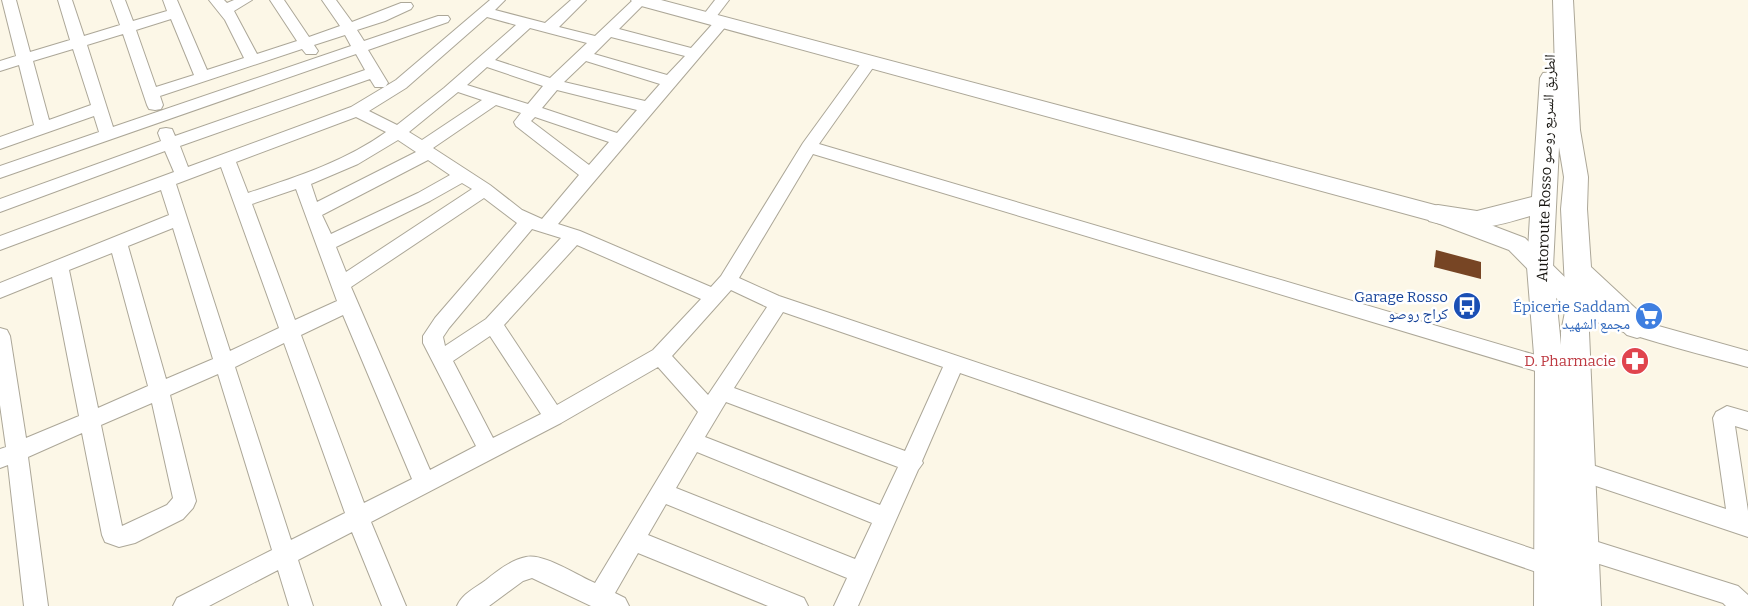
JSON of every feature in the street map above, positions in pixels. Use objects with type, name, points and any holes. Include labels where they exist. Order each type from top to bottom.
[{"type":"highway","name":"Autoroute Rosso الطريق السريع روصو","points":[[1548,0],[1551,68],[1540,267],[1549,367],[1551,606]]},
{"type":"highway","name":"Autoroute Rosso الطريق السريع روصو","points":[[1563,0],[1568,130],[1576,177],[1574,209],[1580,307],[1575,332],[1584,606]]},
{"type":"highway","points":[[1438,214],[1478,220],[1492,218],[1543,203]]},
{"type":"highway","points":[[1578,270],[1590,284],[1636,327]]},
{"type":"main road","points":[[640,0],[1438,214],[1517,244],[1580,307]]},
{"type":"street","points":[[9,0],[43,128]]},
{"type":"street","points":[[65,0],[108,135]]},
{"type":"street","points":[[118,0],[170,144],[180,218],[301,606]]},
{"type":"street","points":[[245,0],[222,4],[237,26],[252,58]]},
{"type":"street","points":[[277,0],[319,62]]},
{"type":"street","points":[[329,0],[348,27],[359,49],[387,94]]},
{"type":"street","points":[[388,0],[466,27]]},
{"type":"street","points":[[548,29],[578,0]]},
{"type":"street","points":[[589,174],[522,125],[522,122],[553,84],[640,0]]},
{"type":"street","points":[[489,450],[433,343],[436,330],[537,224],[589,174],[648,106],[672,82],[695,54],[715,20],[722,0]]},
{"type":"street","points":[[1,238],[227,160],[357,111],[387,94],[437,54],[466,27],[481,6],[497,1]]},
{"type":"street","points":[[481,6],[527,24],[548,29],[601,36],[695,54]]},
{"type":"street","points":[[0,66],[128,27],[172,7],[202,76]]},
{"type":"street","points":[[151,94],[252,58],[348,27],[416,10]]},
{"type":"street","points":[[0,172],[443,19]]},
{"type":"street","points":[[242,201],[302,181],[364,154],[398,132],[527,24]]},
{"type":"street","points":[[582,55],[672,82]]},
{"type":"street","points":[[484,61],[553,84],[648,106]]},
{"type":"street","points":[[185,606],[286,556],[554,417],[660,356],[728,281],[809,147],[869,62]]},
{"type":"street","points":[[0,206],[373,72]]},
{"type":"street","points":[[284,74],[298,99]]},
{"type":"street","points":[[455,86],[619,140]]},
{"type":"street","points":[[226,94],[238,120]]},
{"type":"street","points":[[312,212],[424,150],[494,99]]},
{"type":"street","points":[[0,144],[99,108]]},
{"type":"street","points":[[357,111],[398,132],[484,188],[516,214],[537,224],[574,236],[715,297]]},
{"type":"street","points":[[809,147],[1549,367]]},
{"type":"street","points":[[227,160],[288,332],[358,518],[394,606]]},
{"type":"street","points":[[326,244],[438,190],[463,175]]},
{"type":"street","points":[[302,181],[348,304],[425,483]]},
{"type":"street","points":[[342,284],[484,188]]},
{"type":"street","points":[[0,291],[180,218]]},
{"type":"street","points":[[441,358],[493,324],[574,236]]},
{"type":"street","points":[[59,267],[113,535],[119,538],[128,536],[175,512],[185,501],[159,390],[118,243]]},
{"type":"street","points":[[728,281],[778,303],[1551,566]]},
{"type":"street","points":[[481,603],[523,569],[531,567],[538,568],[608,602],[633,540],[721,392],[778,303]]},
{"type":"street","points":[[9,455],[226,362],[348,304]]},
{"type":"street","points":[[1580,307],[1607,319],[1748,359]]},
{"type":"street","points":[[493,324],[554,417]]},
{"type":"street","points":[[0,336],[9,455],[36,606]]},
{"type":"street","points":[[660,356],[710,411]]},
{"type":"street","points":[[846,606],[860,572],[912,463],[955,363]]},
{"type":"street","points":[[721,392],[912,463]]},
{"type":"street","points":[[1580,471],[1743,526],[1723,418],[1727,415],[1736,416],[1748,421]]},
{"type":"street","points":[[692,441],[886,518]]},
{"type":"street","points":[[661,492],[860,572]]},
{"type":"street","points":[[633,540],[796,606]]},
{"type":"street","points":[[1582,548],[1730,594],[1743,606]]},
{"type":"building","points":[[1436,250],[1481,262],[1481,279],[1434,267]]},
{"type":"place","name":"Garage Rosso كراج روصو","points":[[1467,306]]},
{"type":"place","name":"Épicerie Saddam مجمع الشهيد","points":[[1649,316]]},
{"type":"place","name":"D. Pharmacie","points":[[1635,361]]}]
